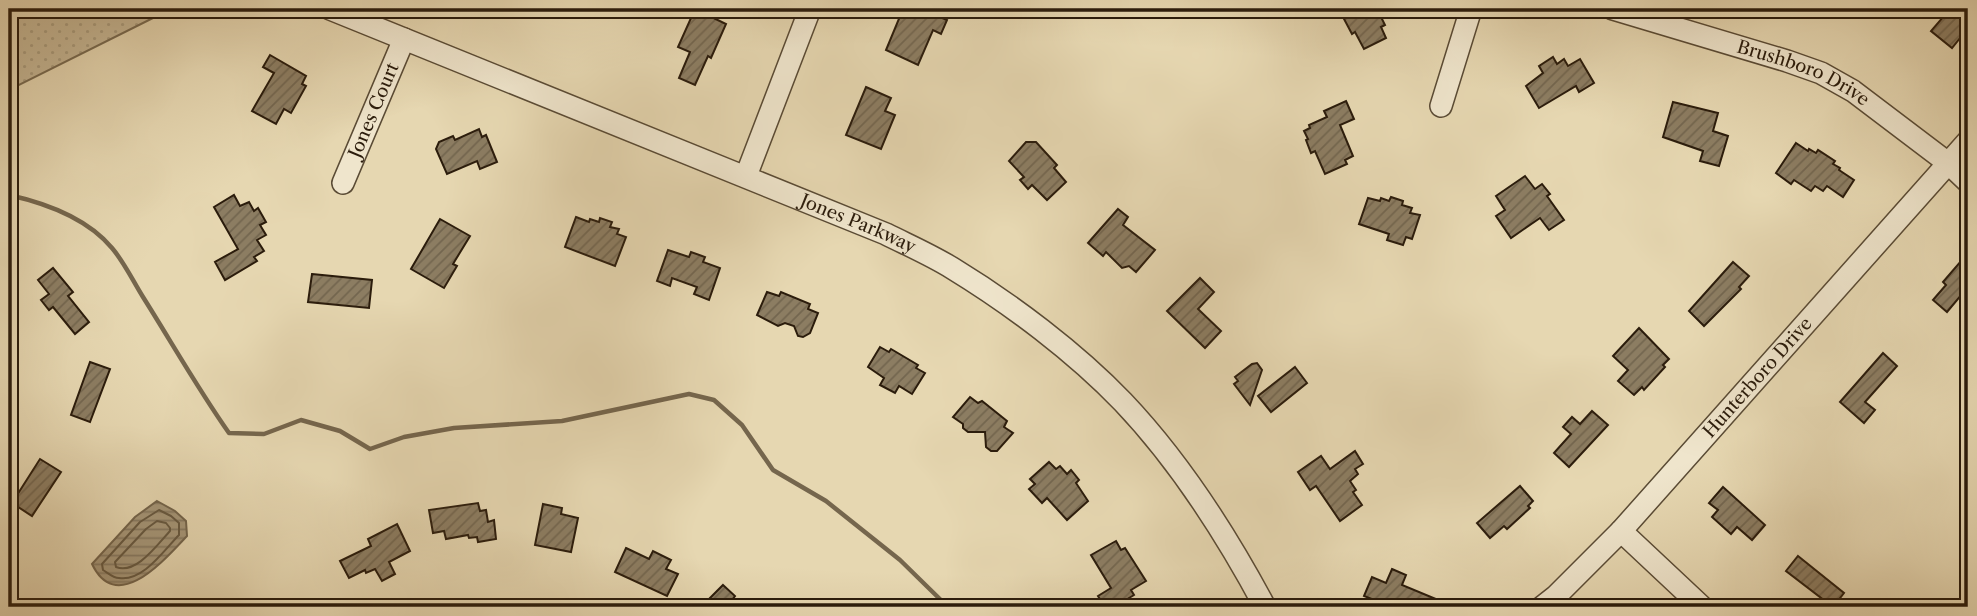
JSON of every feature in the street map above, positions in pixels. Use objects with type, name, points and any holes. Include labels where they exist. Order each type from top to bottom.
[{"type":"street","name":"Jones Parkway","points":[[330,9],[886,234],[951,267],[1019,314],[1079,361],[1122,402],[1163,449],[1200,498],[1243,565],[1265,607]]},
{"type":"street","points":[[746,176],[810,9]]},
{"type":"street","points":[[1441,106],[1471,9]]},
{"type":"street","name":"Brushboro Drive","points":[[1613,9],[1787,61],[1821,74],[1853,91],[1948,163],[1968,182]]},
{"type":"street","name":"Jones Court","points":[[343,183],[404,39]]},
{"type":"street","name":"Hunterboro Drive","points":[[1542,607],[1621,531],[1968,141]]},
{"type":"street","points":[[1621,531],[1702,607]]},
{"type":"shaded area","points":[[9,9],[171,9],[9,90]]},
{"type":"water","points":[[157,501],[186,521],[187,536],[154,569],[141,578],[127,584],[114,585],[102,579],[92,564],[135,517]]},
{"type":"building","points":[[695,9],[726,24],[695,85],[679,78],[690,52],[678,47]]},
{"type":"building","points":[[903,9],[937,9],[935,15],[947,20],[941,34],[933,30],[918,65],[886,50]]},
{"type":"building","points":[[1345,9],[1377,9],[1385,25],[1381,27],[1386,38],[1364,49],[1343,17],[1348,15]]},
{"type":"building","points":[[1950,9],[1968,9],[1968,28],[1952,48],[1931,31]]},
{"type":"building","points":[[270,55],[306,76],[302,84],[306,86],[291,113],[284,109],[276,124],[252,111],[274,73],[263,67]]},
{"type":"building","points":[[1553,57],[1557,64],[1564,59],[1568,66],[1580,59],[1594,83],[1579,92],[1576,86],[1539,108],[1526,86],[1543,73],[1539,66]]},
{"type":"building","points":[[866,87],[891,98],[885,111],[895,115],[881,149],[846,135]]},
{"type":"building","points":[[1346,101],[1354,119],[1340,125],[1353,156],[1345,160],[1347,164],[1325,174],[1315,151],[1311,153],[1304,131],[1310,128],[1309,125],[1327,117],[1324,111]]},
{"type":"building","points":[[1673,102],[1718,113],[1713,131],[1728,136],[1719,166],[1700,161],[1703,151],[1663,137]]},
{"type":"building","points":[[479,129],[482,137],[486,135],[497,162],[480,169],[477,161],[447,174],[436,149],[439,142],[453,136],[455,140]]},
{"type":"building","points":[[1026,142],[1036,142],[1057,165],[1054,168],[1066,182],[1047,200],[1032,185],[1028,189],[1020,180],[1024,177],[1009,161]]},
{"type":"building","points":[[1796,143],[1808,151],[1809,149],[1816,153],[1818,150],[1835,161],[1833,164],[1840,168],[1839,170],[1854,180],[1843,197],[1827,186],[1823,191],[1815,186],[1811,191],[1794,180],[1791,184],[1776,173]]},
{"type":"building","points":[[1525,176],[1535,189],[1542,184],[1564,220],[1549,230],[1540,218],[1511,238],[1496,216],[1505,210],[1496,196]]},
{"type":"building","points":[[234,195],[240,206],[249,202],[254,211],[258,208],[266,222],[260,225],[266,235],[257,240],[264,251],[254,257],[257,261],[225,280],[215,262],[238,249],[214,207]]},
{"type":"building","points":[[1391,197],[1412,208],[1410,213],[1420,215],[1412,239],[1406,237],[1403,245],[1387,240],[1389,234],[1359,224],[1368,198],[1389,201]]},
{"type":"building","points":[[1118,209],[1128,217],[1123,225],[1155,250],[1136,272],[1129,266],[1122,268],[1106,252],[1103,256],[1088,243]]},
{"type":"building","points":[[576,217],[589,222],[590,219],[599,222],[600,218],[612,222],[610,227],[619,229],[617,234],[626,237],[615,266],[565,247]]},
{"type":"building","points":[[440,219],[470,236],[453,264],[457,266],[444,288],[411,269]]},
{"type":"building","points":[[668,250],[689,257],[691,252],[705,257],[703,262],[720,268],[709,300],[694,294],[697,287],[672,278],[670,286],[657,281]]},
{"type":"building","points":[[1968,253],[1968,287],[1947,312],[1933,300],[1946,285],[1943,282]]},
{"type":"building","points":[[1733,262],[1749,276],[1739,287],[1741,289],[1704,326],[1689,311]]},
{"type":"building","points":[[53,268],[73,292],[68,296],[89,322],[75,334],[53,307],[49,310],[41,300],[49,294],[38,280]]},
{"type":"building","points":[[312,274],[372,280],[369,308],[308,302]]},
{"type":"building","points":[[1200,278],[1214,292],[1198,309],[1221,331],[1205,348],[1167,311]]},
{"type":"building","points":[[767,292],[779,296],[781,292],[810,304],[808,309],[818,313],[810,333],[803,337],[798,336],[794,326],[785,323],[778,326],[757,315]]},
{"type":"building","points":[[1639,328],[1669,359],[1644,390],[1642,387],[1634,395],[1618,381],[1628,370],[1613,356]]},
{"type":"building","points":[[880,347],[889,352],[891,349],[918,365],[916,368],[925,373],[912,394],[899,386],[895,393],[880,385],[884,378],[868,367]]},
{"type":"building","points":[[1883,353],[1897,366],[1865,402],[1875,410],[1864,423],[1840,402]]},
{"type":"building","points":[[90,362],[110,369],[90,422],[71,415]]},
{"type":"building","points":[[1257,363],[1262,370],[1250,405],[1234,384],[1238,381],[1235,377]]},
{"type":"building","points":[[1295,367],[1307,383],[1271,412],[1258,396]]},
{"type":"building","points":[[970,397],[978,403],[982,401],[1007,421],[1004,427],[1013,433],[997,451],[986,447],[985,432],[968,432],[963,428],[963,424],[953,417]]},
{"type":"building","points":[[1592,411],[1608,425],[1569,467],[1554,453],[1571,434],[1563,427],[1572,417],[1580,424]]},
{"type":"building","points":[[1355,451],[1363,464],[1355,469],[1358,474],[1350,481],[1356,490],[1353,492],[1362,505],[1340,521],[1316,486],[1310,490],[1298,472],[1321,456],[1330,469]]},
{"type":"building","points":[[40,459],[61,472],[32,516],[12,503]]},
{"type":"building","points":[[1049,462],[1056,469],[1060,466],[1067,474],[1071,470],[1079,480],[1076,483],[1088,501],[1067,520],[1047,498],[1042,503],[1029,489],[1035,484],[1030,479]]},
{"type":"building","points":[[1520,486],[1533,501],[1528,506],[1530,508],[1507,529],[1504,526],[1490,538],[1477,523]]},
{"type":"building","points":[[1723,487],[1765,525],[1752,540],[1737,527],[1731,534],[1712,517],[1718,510],[1709,503]]},
{"type":"building","points":[[478,503],[480,511],[486,510],[488,522],[494,520],[496,539],[478,542],[477,537],[469,538],[468,535],[446,539],[444,531],[433,533],[429,510]]},
{"type":"building","points":[[543,504],[562,508],[561,514],[578,518],[571,552],[535,545]]},
{"type":"building","points":[[397,524],[410,551],[389,562],[395,574],[382,581],[375,569],[366,573],[365,570],[349,578],[340,561],[371,546],[368,539]]},
{"type":"building","points":[[1116,541],[1121,550],[1125,548],[1146,581],[1131,590],[1134,595],[1119,604],[1118,601],[1105,607],[1098,596],[1111,588],[1091,555]]},
{"type":"building","points":[[626,548],[649,559],[653,551],[671,560],[666,569],[678,574],[667,596],[615,572]]},
{"type":"building","points":[[1798,556],[1844,593],[1833,607],[1786,571]]},
{"type":"building","points":[[1392,569],[1406,575],[1402,585],[1455,607],[1374,607],[1377,601],[1364,596],[1372,577],[1386,583]]},
{"type":"building","points":[[723,585],[735,596],[732,600],[740,607],[701,607]]},
{"type":"waterway","points":[[9,195],[65,213],[102,237],[124,265],[229,433],[264,434],[301,420],[340,431],[370,449],[404,437],[454,428],[562,421],[689,394],[714,400],[742,425],[773,470],[826,501],[900,560],[948,607]]}]
